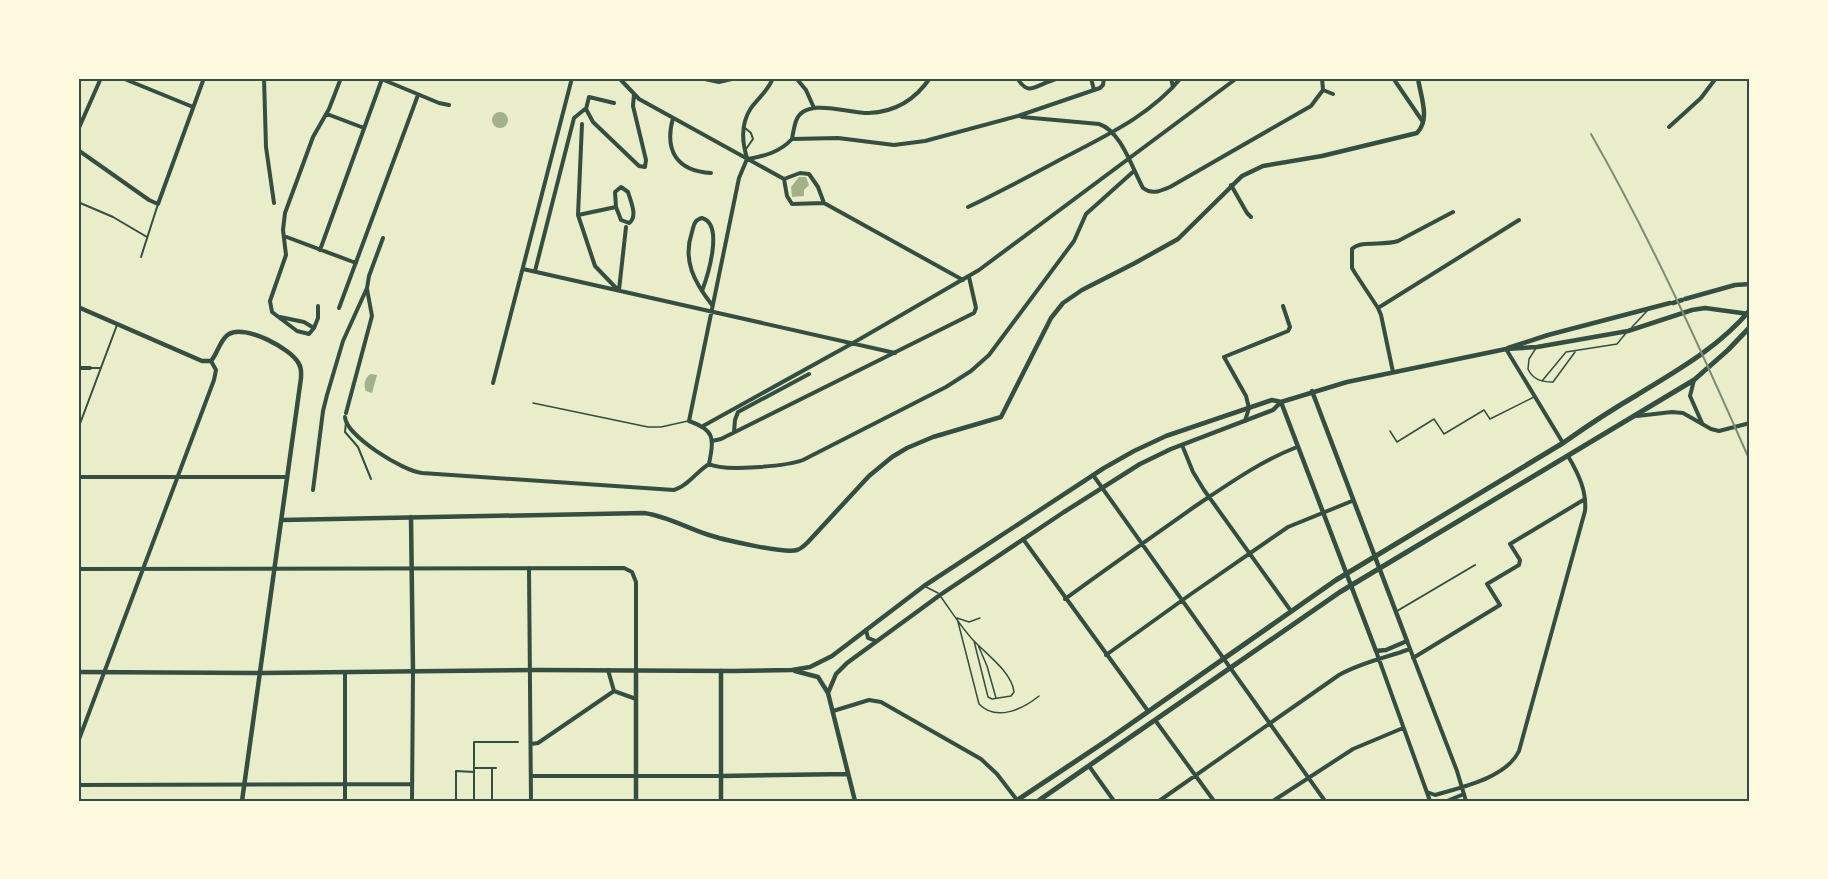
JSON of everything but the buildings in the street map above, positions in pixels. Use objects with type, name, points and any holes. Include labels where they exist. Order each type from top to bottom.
[{"type":"main road","points":[[1414,78],[1419,88]]},
{"type":"main road","points":[[282,520],[644,513],[661,516],[726,539],[787,551],[799,550],[869,476],[892,457],[933,437],[1000,418],[1051,318],[1063,303],[1078,292],[1175,241],[1191,228],[1231,185],[1248,172],[1260,167],[1322,156],[1413,135],[1420,130],[1424,112],[1418,78]]},
{"type":"main road","points":[[1506,350],[1527,341],[1649,308],[1735,285],[1750,284]]},
{"type":"main road","points":[[78,307],[202,361],[211,361],[226,337],[238,331],[275,344],[291,355],[300,365],[301,378],[242,801]]},
{"type":"main road","points":[[828,693],[833,678],[841,668],[876,641],[939,595],[1102,488],[1140,464],[1182,445],[1274,410],[1281,402],[1312,391],[1393,372],[1506,350],[1537,347],[1628,331],[1700,308],[1750,312]]},
{"type":"main road","points":[[1016,801],[1346,574],[1690,363],[1723,338],[1750,312]]},
{"type":"main road","points":[[1038,801],[1350,586],[1694,380],[1750,327]]},
{"type":"main road","points":[[1281,402],[1376,651],[1386,650],[1407,641],[1378,570],[1312,391]]},
{"type":"main road","points":[[78,672],[792,670],[816,664],[832,656],[924,586],[1093,475],[1149,443],[1272,400],[1281,402]]},
{"type":"main road","points":[[411,517],[413,672]]},
{"type":"main road","points":[[636,670],[636,801]]},
{"type":"main road","points":[[792,670],[818,677],[828,693],[855,801]]},
{"type":"main road","points":[[721,671],[721,801]]},
{"type":"main road","points":[[721,776],[848,774]]},
{"type":"street","points":[[78,130],[101,78]]},
{"type":"street","points":[[122,78],[193,107]]},
{"type":"street","points":[[141,257],[204,78]]},
{"type":"street","points":[[264,78],[266,147],[274,203]]},
{"type":"street","points":[[318,306],[318,318],[309,334],[300,332],[272,312],[269,304],[286,255],[285,213],[314,137],[327,114],[341,78]]},
{"type":"street","points":[[493,383],[572,78]]},
{"type":"street","points":[[700,78],[718,82],[736,78]]},
{"type":"street","points":[[709,464],[712,436],[703,426],[689,421],[739,178],[747,159],[742,143],[744,128],[750,110],[767,91],[773,78]]},
{"type":"street","points":[[796,78],[806,90],[814,108]]},
{"type":"street","points":[[747,159],[765,156],[778,150],[792,139],[798,117],[814,108],[868,113],[892,109],[907,103],[920,92],[930,78]]},
{"type":"street","points":[[1017,78],[1020,84],[1029,89],[1058,78]]},
{"type":"street","points":[[1091,78],[1094,90]]},
{"type":"street","points":[[792,139],[838,138],[894,145],[941,138],[1018,116],[1100,88],[1104,85],[1104,78]]},
{"type":"street","points":[[1171,78],[1173,87]]},
{"type":"street","points":[[968,207],[1114,132],[1142,115],[1180,78]]},
{"type":"street","points":[[703,426],[853,344],[963,280],[1238,78]]},
{"type":"street","points":[[1018,116],[1099,124],[1114,132],[1143,188],[1156,192],[1170,187],[1311,106],[1323,90],[1322,78]]},
{"type":"street","points":[[1393,78],[1423,122]]},
{"type":"street","points":[[1669,127],[1701,98],[1716,78]]},
{"type":"street","points":[[320,250],[381,79],[449,105]]},
{"type":"street","points":[[620,79],[639,99],[784,179],[800,173],[809,174],[818,187],[824,203]]},
{"type":"street","points":[[1323,90],[1333,94]]},
{"type":"street","points":[[586,109],[593,122],[643,168],[646,160],[633,106],[634,94]]},
{"type":"street","points":[[339,308],[418,95]]},
{"type":"street","points":[[535,271],[574,118],[586,109],[589,97],[614,103]]},
{"type":"street","points":[[327,114],[364,128]]},
{"type":"street","points":[[673,118],[669,136],[673,153],[688,168],[711,173]]},
{"type":"street","points":[[582,124],[578,215],[595,266],[619,291]]},
{"type":"street","points":[[744,128],[751,133],[753,139],[745,151]]},
{"type":"street","points":[[78,150],[158,204]]},
{"type":"street","points":[[346,422],[379,452],[408,470],[427,473],[674,490],[684,486],[698,470],[709,464],[724,468],[783,465],[803,460],[946,387],[971,371],[989,355],[1074,241],[1086,214],[1134,171]]},
{"type":"street","points":[[784,179],[788,200],[792,204],[824,203],[963,280]]},
{"type":"street","points":[[1231,185],[1251,217]]},
{"type":"street","points":[[618,188],[624,188],[628,192],[634,215],[632,221],[627,224],[621,220],[616,207],[615,192],[618,188]]},
{"type":"street","points":[[78,202],[113,217],[147,237]]},
{"type":"street","points":[[578,215],[616,207]]},
{"type":"street","points":[[1393,372],[1378,308],[1354,273],[1353,247],[1360,244],[1389,244],[1453,212]]},
{"type":"street","points":[[702,309],[703,293],[713,246],[711,225],[709,221],[702,218],[695,221],[687,251],[690,268],[703,293],[713,306]]},
{"type":"street","points":[[1378,308],[1519,220]]},
{"type":"street","points":[[619,291],[626,227]]},
{"type":"street","points":[[284,236],[356,263]]},
{"type":"street","points":[[313,490],[325,403],[343,341],[367,288],[383,238]]},
{"type":"street","points":[[523,269],[895,353]]},
{"type":"street","points":[[712,441],[974,313],[976,309],[969,276]]},
{"type":"street","points":[[367,288],[372,316],[346,415],[345,432],[358,447],[371,479]]},
{"type":"street","points":[[1245,421],[1249,408],[1246,396],[1224,357],[1288,331],[1290,327],[1283,306]]},
{"type":"street","points":[[280,317],[304,322],[314,328]]},
{"type":"street","points":[[78,429],[117,324]]},
{"type":"street","points":[[1506,350],[1563,443]]},
{"type":"street","points":[[78,742],[215,375],[216,370],[211,361]]},
{"type":"street","points":[[78,368],[101,368]]},
{"type":"street","points":[[734,432],[738,412],[809,374]]},
{"type":"street","points":[[1694,380],[1690,396],[1702,424]]},
{"type":"street","points":[[1633,416],[1678,412],[1686,414],[1711,429],[1722,431],[1750,423]]},
{"type":"street","points":[[1182,445],[1193,472],[1209,497],[1291,611]]},
{"type":"street","points":[[1065,599],[1209,497],[1263,462],[1297,447]]},
{"type":"street","points":[[1427,792],[1435,795],[1500,772],[1511,764],[1517,754],[1586,511],[1586,498],[1580,478],[1568,455]]},
{"type":"street","points":[[1093,475],[1325,801]]},
{"type":"street","points":[[78,477],[287,477]]},
{"type":"street","points":[[1413,658],[1500,605],[1487,584],[1519,565],[1520,560],[1510,544],[1586,498]]},
{"type":"street","points":[[1106,655],[1288,527],[1352,501]]},
{"type":"street","points":[[1023,539],[1148,711]]},
{"type":"street","points":[[1395,612],[1475,565]]},
{"type":"street","points":[[529,568],[531,801]]},
{"type":"street","points":[[78,569],[622,568],[632,572],[636,582],[636,670]]},
{"type":"street","points":[[866,630],[868,638],[876,641]]},
{"type":"street","points":[[1407,641],[1466,801]]},
{"type":"street","points":[[1159,801],[1352,667],[1410,649]]},
{"type":"street","points":[[1376,651],[1430,801]]},
{"type":"street","points":[[608,670],[615,691]]},
{"type":"street","points":[[345,672],[345,801]]},
{"type":"street","points":[[412,801],[413,672]]},
{"type":"street","points":[[531,744],[538,743],[615,691]]},
{"type":"street","points":[[615,691],[636,699]]},
{"type":"street","points":[[833,711],[867,700],[877,700],[981,759],[997,774],[1016,801]]},
{"type":"street","points":[[1155,720],[1214,801]]},
{"type":"street","points":[[1273,801],[1365,742],[1403,728]]},
{"type":"street","points":[[474,801],[474,742],[518,742]]},
{"type":"street","points":[[1089,766],[1114,801]]},
{"type":"street","points":[[456,801],[456,771],[494,768],[492,801]]},
{"type":"street","points":[[531,776],[721,776]]},
{"type":"street","points":[[78,785],[412,784]]},
{"type":"street","points":[[1447,801],[1464,794]]},
{"type":"lane","points":[[1542,381],[1563,354],[1617,344],[1649,308]]},
{"type":"lane","points":[[1537,347],[1530,356],[1527,366],[1532,375],[1542,381],[1553,382],[1576,350]]},
{"type":"lane","points":[[1390,431],[1397,442],[1434,419],[1444,434],[1484,410],[1490,419],[1535,396]]},
{"type":"lane","points":[[532,403],[648,427],[661,427],[689,421]]},
{"type":"lane","points":[[924,586],[939,595],[974,641],[988,653],[1014,687],[1014,693],[1011,696],[991,699],[986,694],[974,641]]},
{"type":"lane","points":[[956,618],[969,622],[980,618]]},
{"type":"lane","points":[[956,618],[979,704],[983,708],[990,712],[1018,710],[1039,696]]},
{"type":"lane","points":[[978,644],[996,699]]},
{"type":"shaded area","points":[[500,112],[508,120],[500,128],[492,120]]},
{"type":"shaded area","points":[[799,177],[806,177],[809,185],[804,190],[804,196],[792,197],[791,187]]},
{"type":"shaded area","points":[[371,374],[377,375],[372,393],[366,391],[365,387],[366,379]]},
{"type":"railway","points":[[1591,134],[1655,254],[1750,461]]}]
